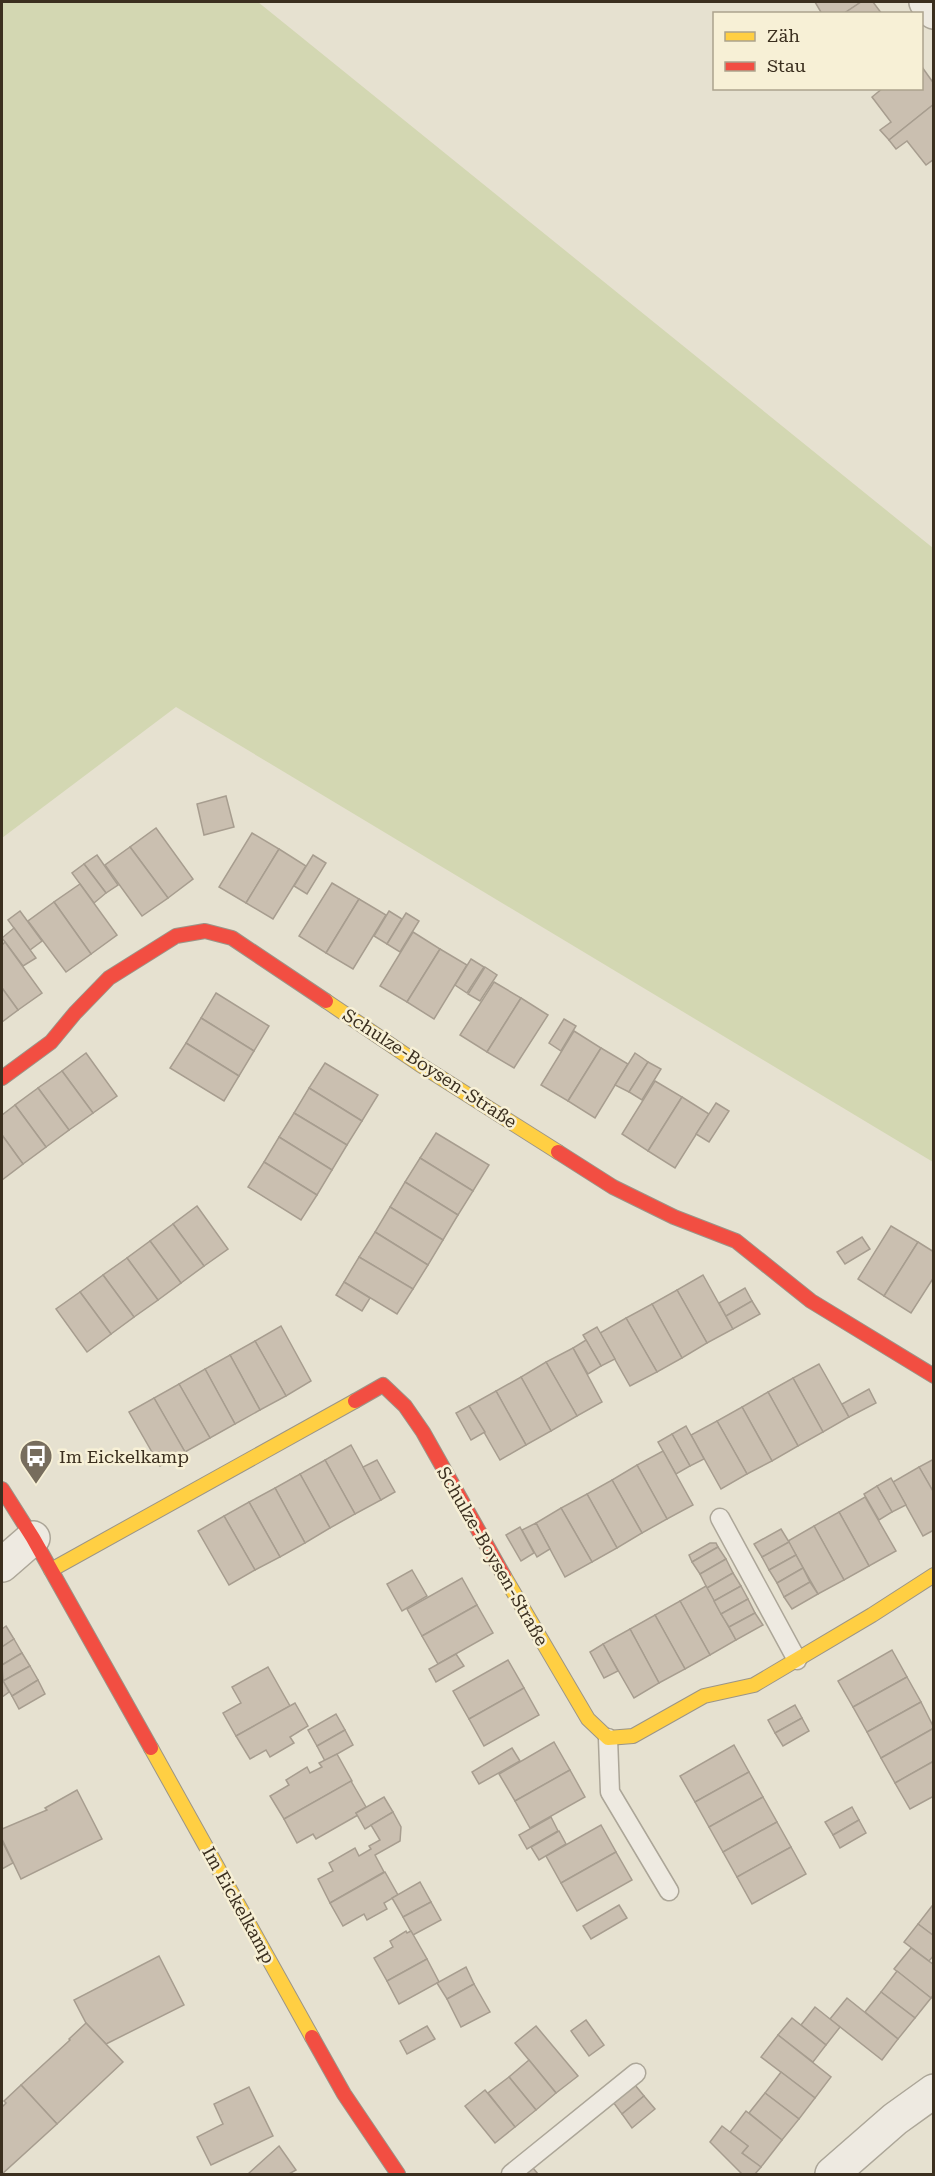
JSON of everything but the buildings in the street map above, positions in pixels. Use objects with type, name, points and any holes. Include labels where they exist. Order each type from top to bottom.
[{"type":"street","points":[[926,2],[933,12]]},
{"type":"street","name":"Schulze-Boysen-Straße","points":[[2,1078],[51,1042],[109,978],[176,936],[205,931],[232,938],[419,1064],[614,1187],[674,1217],[736,1241],[811,1301],[933,1377]]},
{"type":"street","name":"Schulze-Boysen-Straße","points":[[51,1570],[382,1385],[405,1406],[423,1432],[527,1617],[588,1719],[608,1738]]},
{"type":"street","name":"Im Eickelkamp","points":[[2,1489],[8,1513],[33,1538],[344,2094],[398,2175]]},
{"type":"street","points":[[2,1565],[33,1538]]},
{"type":"street","points":[[608,1738],[633,1736],[704,1696],[754,1685],[872,1615],[933,1575]]},
{"type":"street","points":[[832,2175],[895,2119],[933,2091]]},
{"type":"lane","points":[[720,1518],[797,1660]]},
{"type":"lane","points":[[608,1738],[610,1792],[669,1892]]},
{"type":"lane","points":[[511,2175],[636,2073]]},
{"type":"green space","points":[[2,2],[258,2],[933,548],[933,1162],[176,707],[2,838]]},
{"type":"traffic: slow","points":[[326,1001],[419,1064],[558,1152]]},
{"type":"traffic: slow","points":[[51,1570],[355,1401]]},
{"type":"traffic: slow","points":[[504,1576],[588,1719],[608,1738],[633,1736],[704,1696],[754,1685],[872,1615],[934,1575]]},
{"type":"traffic: slow","points":[[151,1748],[312,2037]]},
{"type":"traffic: jam","points":[[2,1078],[51,1042],[109,978],[176,936],[205,931],[232,938],[326,1001]]},
{"type":"traffic: jam","points":[[558,1152],[613,1187],[674,1217],[736,1241],[811,1301],[934,1376]]},
{"type":"traffic: jam","points":[[355,1401],[383,1385],[405,1406],[423,1432],[504,1576]]},
{"type":"traffic: jam","points":[[2,1489],[33,1538],[151,1748]]},
{"type":"traffic: jam","points":[[312,2037],[344,2094],[398,2174]]},
{"type":"place","name":"Im Eickelkamp","points":[[36,1485]]}]
